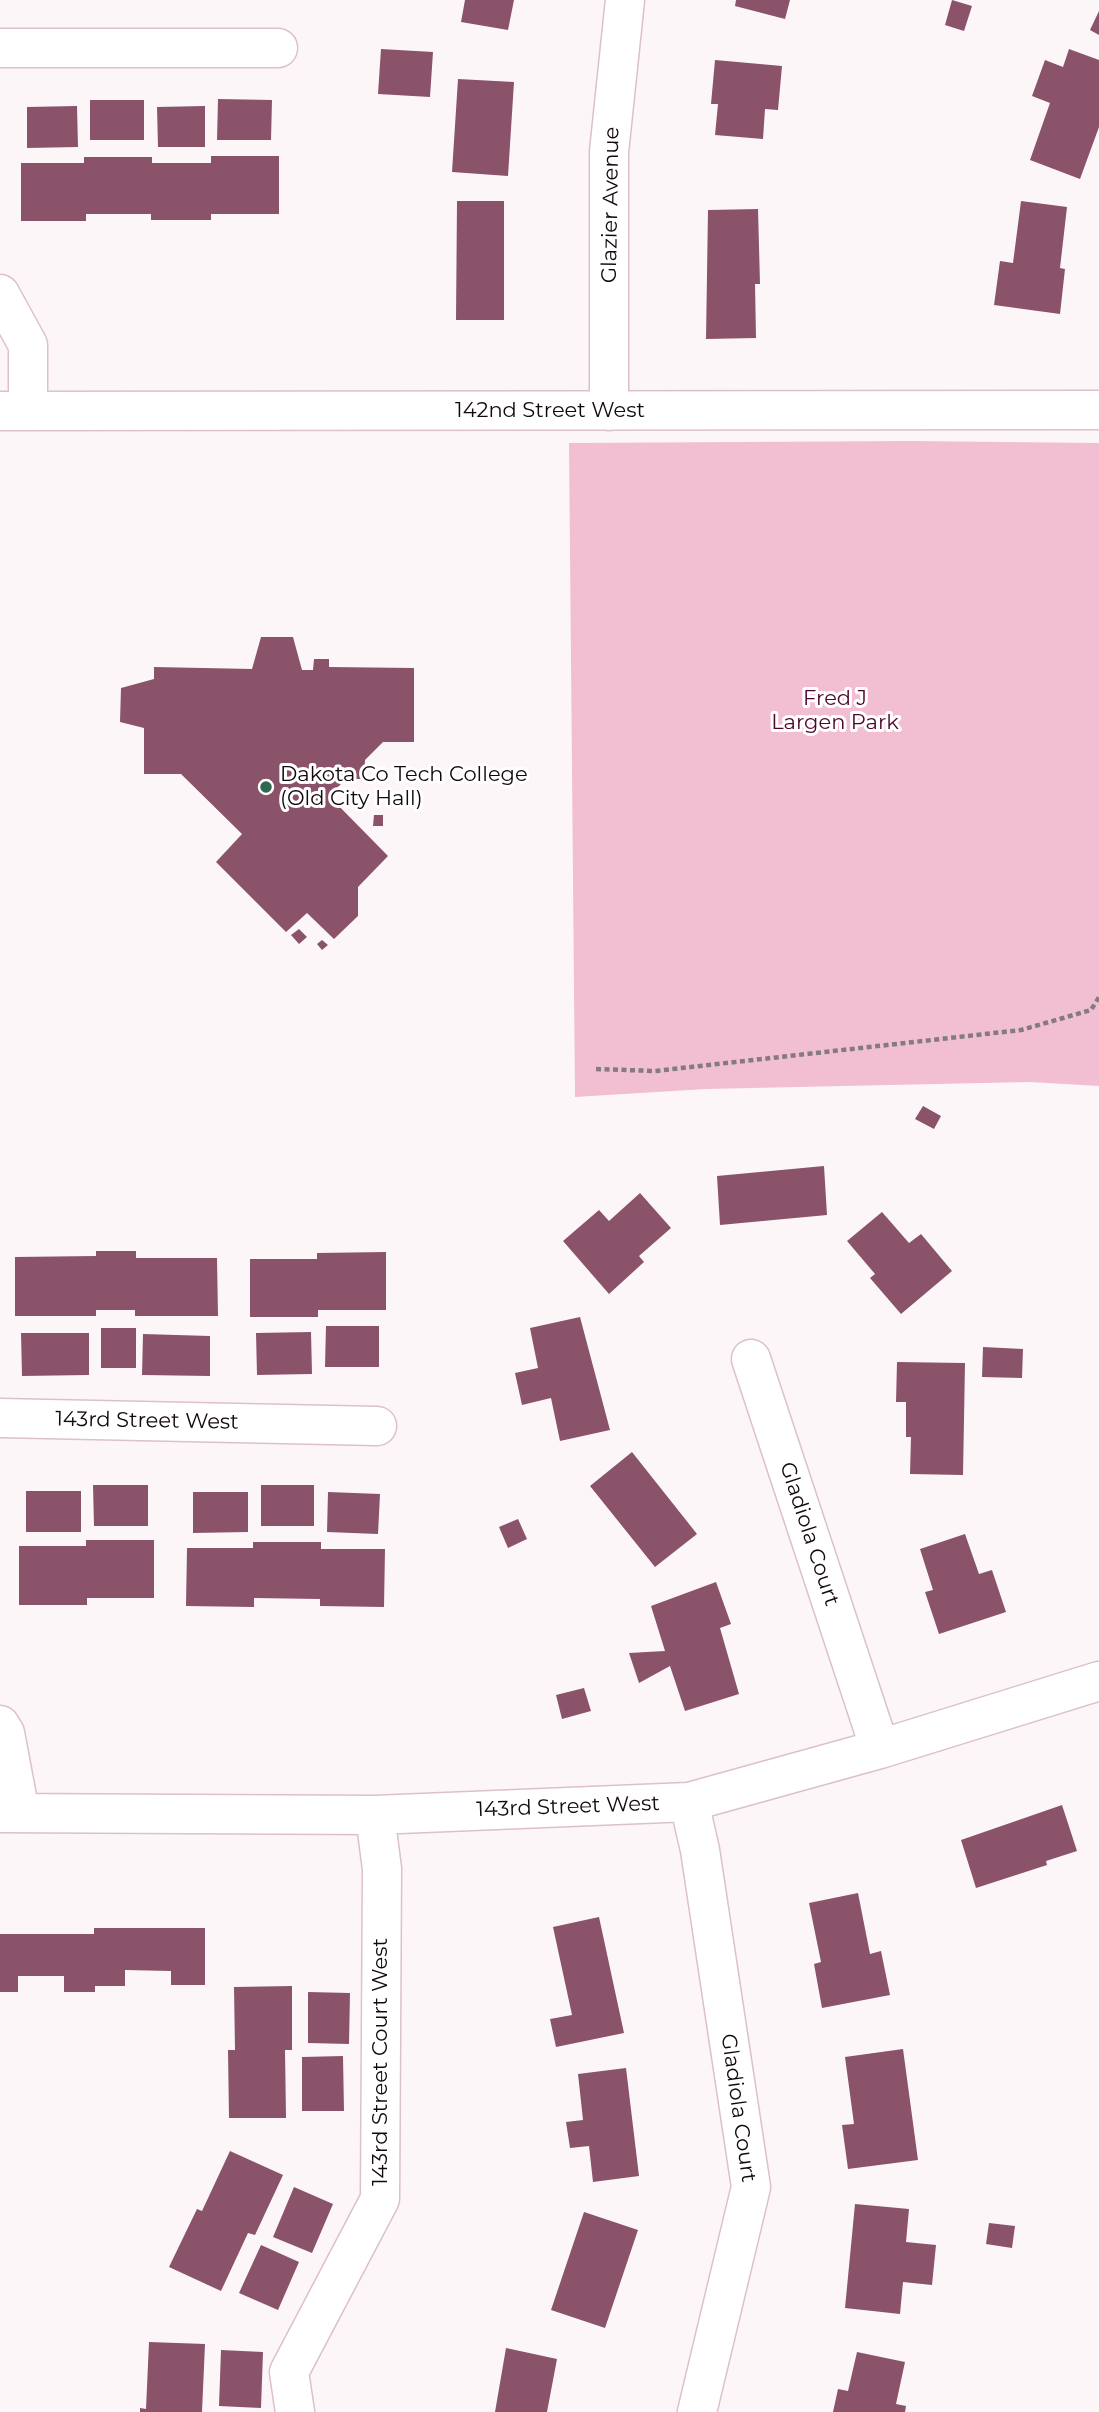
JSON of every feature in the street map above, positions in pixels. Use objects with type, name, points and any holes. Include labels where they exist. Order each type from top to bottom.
[{"type":"street","name":"Glazier Avenue","points":[[608,411],[609,152],[625,0]]},
{"type":"street","points":[[0,48],[278,48]]},
{"type":"street","points":[[0,294],[28,345],[14,411]]},
{"type":"street","name":"142nd Street West","points":[[14,411],[1099,410]]},
{"type":"street","name":"Gladiola Court","points":[[751,1359],[880,1749]]},
{"type":"street","name":"143rd Street West","points":[[0,1418],[377,1426]]},
{"type":"street","name":"143rd Street West","points":[[0,1725],[5,1733],[10,1813],[375,1815],[689,1802],[880,1749],[1099,1681]]},
{"type":"street","name":"Gladiola Court","points":[[689,1802],[700,1850],[751,2187],[697,2412]]},
{"type":"street","name":"143rd Street Court West","points":[[295,2412],[289,2372],[380,2199],[382,1882],[375,1815]]},
{"type":"path","points":[[596,1069],[655,1070],[1021,1030],[1091,1010],[1099,997]]},
{"type":"green space","name":"Fred J Largen Park","points":[[569,443],[1099,443],[1099,1086],[1029,1082],[706,1089],[575,1097]]},
{"type":"building","points":[[465,0],[514,0],[508,30],[461,22]]},
{"type":"building","points":[[736,0],[790,0],[785,19],[735,6]]},
{"type":"building","points":[[952,0],[972,6],[964,31],[945,25]]},
{"type":"building","points":[[1099,11],[1099,35],[1090,30]]},
{"type":"building","points":[[381,49],[433,52],[430,97],[378,94]]},
{"type":"building","points":[[1069,49],[1099,60],[1099,127],[1080,179],[1030,160],[1050,103],[1032,96],[1045,60],[1063,67]]},
{"type":"building","points":[[715,60],[782,66],[778,110],[765,109],[763,139],[715,135],[718,104],[711,104]]},
{"type":"building","points":[[458,79],[514,82],[508,176],[452,172]]},
{"type":"building","points":[[218,99],[272,100],[271,140],[217,140]]},
{"type":"building","points":[[90,100],[144,100],[144,140],[90,140]]},
{"type":"building","points":[[77,106],[78,147],[27,148],[27,107]]},
{"type":"building","points":[[205,106],[205,147],[158,147],[157,107]]},
{"type":"building","points":[[211,156],[279,156],[279,214],[211,214],[211,220],[151,220],[151,214],[86,214],[86,221],[21,221],[21,163],[84,163],[84,157],[152,157],[152,163],[211,163]]},
{"type":"building","points":[[457,201],[504,201],[504,320],[456,320]]},
{"type":"building","points":[[1021,201],[1067,207],[1060,268],[1065,269],[1060,314],[994,305],[1000,261],[1013,263]]},
{"type":"building","points":[[758,209],[760,284],[755,284],[756,338],[706,339],[708,210]]},
{"type":"building","name":"Dakota Co Tech College (Old City Hall)","points":[[261,637],[293,637],[302,670],[313,670],[314,659],[329,659],[329,667],[414,668],[414,742],[383,742],[365,760],[364,779],[346,779],[329,796],[388,856],[358,887],[358,916],[334,939],[307,913],[286,932],[216,862],[242,834],[181,774],[144,774],[144,728],[120,722],[121,688],[154,679],[154,667],[252,669]]},
{"type":"building","points":[[374,815],[383,815],[383,826],[373,826]]},
{"type":"building","points":[[299,929],[307,937],[299,944],[291,935]]},
{"type":"building","points":[[322,940],[328,945],[322,950],[317,944]]},
{"type":"building","points":[[923,1106],[941,1116],[934,1129],[915,1119]]},
{"type":"building","points":[[824,1166],[827,1215],[720,1225],[717,1176]]},
{"type":"building","points":[[640,1193],[671,1228],[639,1256],[644,1262],[609,1294],[563,1241],[599,1210],[609,1221]]},
{"type":"building","points":[[882,1212],[909,1243],[921,1234],[952,1271],[901,1314],[870,1278],[875,1274],[847,1241]]},
{"type":"building","points":[[96,1251],[136,1251],[136,1258],[217,1258],[218,1316],[135,1316],[135,1310],[96,1310],[96,1316],[15,1316],[15,1257],[96,1256]]},
{"type":"building","points":[[386,1252],[386,1310],[318,1310],[318,1317],[250,1317],[250,1259],[317,1259],[317,1253]]},
{"type":"building","points":[[580,1317],[610,1430],[560,1441],[551,1398],[522,1405],[515,1373],[538,1368],[530,1328]]},
{"type":"building","points":[[326,1326],[379,1326],[379,1367],[325,1367]]},
{"type":"building","points":[[101,1328],[136,1328],[136,1368],[101,1368]]},
{"type":"building","points":[[311,1332],[312,1374],[257,1375],[256,1333]]},
{"type":"building","points":[[21,1333],[89,1333],[89,1375],[22,1376]]},
{"type":"building","points":[[143,1334],[210,1336],[210,1376],[142,1375]]},
{"type":"building","points":[[983,1347],[1023,1349],[1022,1378],[982,1377]]},
{"type":"building","points":[[897,1362],[965,1363],[963,1475],[910,1474],[911,1437],[906,1437],[906,1402],[896,1402]]},
{"type":"building","points":[[632,1452],[697,1534],[655,1567],[590,1486]]},
{"type":"building","points":[[93,1485],[148,1485],[148,1526],[94,1526]]},
{"type":"building","points":[[261,1485],[314,1485],[314,1526],[261,1526]]},
{"type":"building","points":[[26,1491],[81,1491],[81,1532],[26,1532]]},
{"type":"building","points":[[193,1492],[248,1492],[248,1532],[193,1533]]},
{"type":"building","points":[[328,1492],[380,1494],[378,1534],[327,1532]]},
{"type":"building","points":[[518,1519],[527,1539],[508,1548],[499,1527]]},
{"type":"building","points":[[965,1534],[979,1574],[992,1570],[1006,1612],[939,1634],[925,1592],[933,1590],[920,1549]]},
{"type":"building","points":[[86,1540],[154,1540],[154,1598],[87,1598],[87,1605],[19,1605],[19,1546],[86,1546]]},
{"type":"building","points":[[253,1542],[321,1542],[321,1549],[385,1549],[384,1607],[320,1606],[320,1599],[254,1598],[254,1607],[186,1606],[187,1548],[253,1548]]},
{"type":"building","points":[[716,1582],[731,1624],[720,1628],[739,1694],[685,1711],[670,1666],[639,1683],[629,1653],[665,1651],[651,1606]]},
{"type":"building","points":[[584,1688],[591,1711],[562,1719],[556,1695]]},
{"type":"building","points":[[1062,1805],[1077,1851],[1046,1861],[1047,1865],[976,1888],[961,1840]]},
{"type":"building","points":[[858,1893],[870,1954],[881,1951],[890,1995],[822,2008],[814,1964],[821,1962],[809,1903]]},
{"type":"building","points":[[599,1917],[624,2033],[556,2047],[550,2019],[572,2015],[553,1927]]},
{"type":"building","points":[[94,1928],[205,1928],[205,1985],[171,1985],[171,1971],[125,1970],[125,1986],[95,1986],[95,1992],[64,1992],[64,1976],[18,1976],[18,1992],[0,1992],[0,1934],[94,1934]]},
{"type":"building","points":[[292,1986],[292,2050],[285,2050],[286,2118],[229,2118],[228,2050],[235,2050],[234,1987]]},
{"type":"building","points":[[308,1992],[350,1993],[349,2044],[308,2043]]},
{"type":"building","points":[[903,2049],[918,2160],[848,2169],[842,2125],[854,2124],[845,2057]]},
{"type":"building","points":[[343,2056],[344,2111],[302,2111],[302,2057]]},
{"type":"building","points":[[626,2068],[639,2176],[593,2182],[589,2146],[570,2148],[566,2122],[583,2120],[578,2074]]},
{"type":"building","points":[[230,2151],[283,2175],[255,2235],[248,2233],[221,2291],[169,2267],[197,2209],[202,2211]]},
{"type":"building","points":[[294,2187],[333,2204],[312,2253],[273,2237]]},
{"type":"building","points":[[855,2204],[909,2209],[906,2242],[936,2245],[932,2285],[903,2282],[900,2314],[845,2308]]},
{"type":"building","points":[[584,2212],[638,2230],[605,2328],[551,2310]]},
{"type":"building","points":[[989,2223],[1015,2226],[1012,2248],[986,2244]]},
{"type":"building","points":[[261,2245],[299,2262],[278,2310],[239,2293]]},
{"type":"building","points":[[149,2342],[205,2344],[202,2412],[140,2412],[140,2408],[146,2409]]},
{"type":"building","points":[[506,2348],[557,2359],[547,2412],[495,2412]]},
{"type":"building","points":[[221,2350],[263,2352],[261,2408],[219,2406]]},
{"type":"building","points":[[857,2352],[905,2362],[896,2404],[906,2406],[905,2412],[833,2412],[838,2389],[848,2391]]},
{"type":"place","name":"Dakota Co Tech College (Old City Hall)","points":[[266,787]]}]
